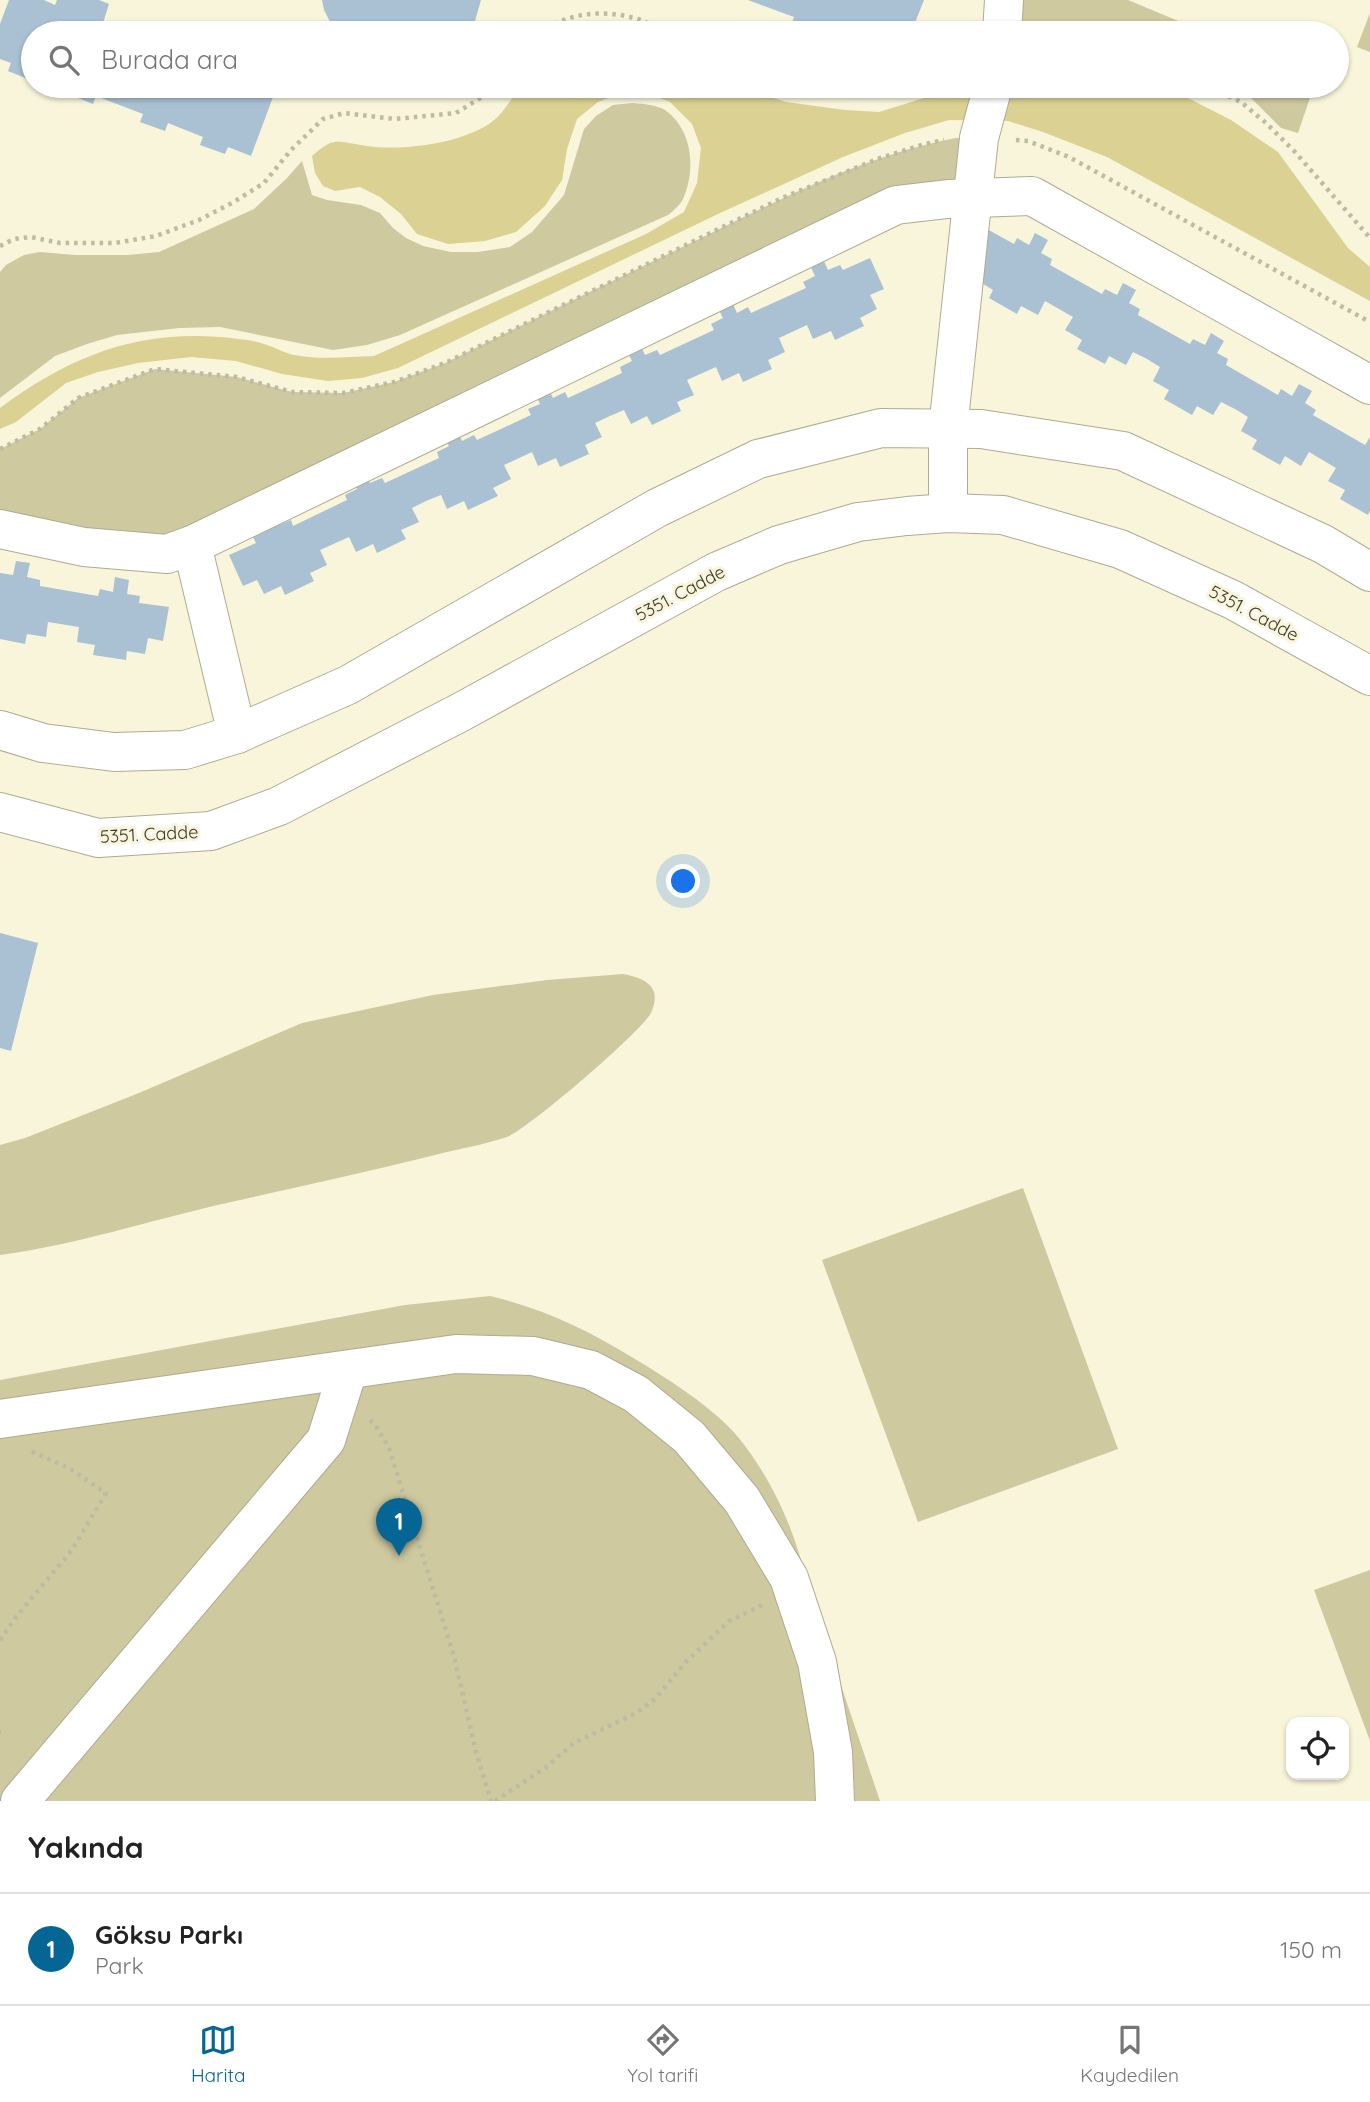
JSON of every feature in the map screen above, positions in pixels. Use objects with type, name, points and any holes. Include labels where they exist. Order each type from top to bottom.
[{"type":"street","points":[[1003,21],[1004,0]]},
{"type":"street","points":[[948,513],[948,429],[979,138],[990,98]]},
{"type":"street","points":[[0,529],[84,547],[167,554],[192,545],[896,205],[1032,196],[1370,385]]},
{"type":"street","points":[[0,730],[43,743],[114,752],[185,750],[237,734],[348,685],[657,508],[758,459],[881,428],[981,429],[1123,451],[1323,544],[1370,572]]},
{"type":"street","name":"5351. Cadde","points":[[0,812],[99,838],[211,831],[279,806],[461,712],[716,572],[779,545],[858,522],[907,516],[948,513],[1003,515],[1120,549],[1233,600],[1370,676]]},
{"type":"street","points":[[192,545],[237,734]]},
{"type":"street","points":[[9,1433],[348,1370],[456,1354],[533,1356],[592,1370],[636,1395],[689,1437],[742,1500],[789,1578],[817,1662],[833,1752],[835,1801]]},
{"type":"street","points":[[20,1801],[326,1440],[348,1370]]},
{"type":"path","points":[[558,21],[584,13],[643,21]]},
{"type":"path","points":[[0,246],[15,239],[31,237],[60,243],[116,243],[156,236],[199,220],[264,183],[291,150],[323,119],[344,113],[395,119],[456,113],[480,98]]},
{"type":"path","points":[[1232,98],[1241,102],[1266,123],[1295,152],[1370,238]]},
{"type":"path","points":[[336,1409],[369,1419],[388,1448],[454,1656],[476,1752],[493,1801],[545,1768],[573,1742],[636,1713],[655,1699],[687,1662],[729,1621],[758,1606],[794,1593]]},
{"type":"path","points":[[0,1640],[72,1550],[106,1493],[9,1433]]},
{"type":"shaded area","points":[[1016,0],[1128,0],[1178,21],[1013,21]]},
{"type":"shaded area","points":[[1370,13],[1370,52],[1357,47]]},
{"type":"shaded area","points":[[512,98],[608,98],[598,102],[577,119],[567,149],[562,180],[545,206],[516,232],[485,241],[448,244],[417,234],[401,214],[380,197],[360,187],[335,191],[323,186],[315,173],[312,156],[333,142],[413,147],[446,141],[462,137],[489,124]]},
{"type":"shaded area","points":[[660,98],[774,98],[845,110],[879,112],[924,98],[1188,98],[1231,120],[1278,152],[1348,248],[1370,267],[1370,301],[1107,157],[1008,121],[949,120],[905,133],[843,157],[398,368],[362,378],[328,381],[282,374],[236,361],[191,357],[138,363],[66,383],[16,422],[0,429],[0,408],[56,372],[112,348],[141,341],[204,336],[255,341],[304,357],[374,356],[646,234],[684,212],[697,183],[701,148],[692,124],[670,102]]},
{"type":"shaded area","points":[[1251,98],[1310,98],[1298,133],[1281,128]]},
{"type":"shaded area","points":[[633,103],[665,110],[674,118],[686,139],[690,176],[682,201],[668,215],[400,335],[367,345],[333,350],[220,327],[179,328],[117,335],[55,356],[0,398],[0,272],[6,265],[24,255],[40,252],[128,255],[159,252],[254,209],[302,161],[312,195],[361,205],[380,213],[406,238],[423,246],[451,252],[478,252],[510,247],[532,232],[564,195],[584,129],[596,116],[613,105]]},
{"type":"shaded area","points":[[956,138],[979,138],[948,199],[192,545],[0,529],[0,449],[40,429],[78,398],[155,369],[237,377],[292,392],[343,393],[394,382],[445,363],[824,180],[889,155]]},
{"type":"shaded area","points":[[623,974],[641,979],[652,988],[655,1000],[651,1013],[627,1040],[583,1080],[507,1137],[84,1239],[0,1255],[0,1145],[25,1138],[139,1093],[302,1023],[433,995],[547,980]]},
{"type":"shaded area","points":[[1023,1188],[1118,1449],[918,1522],[822,1260]]},
{"type":"shaded area","points":[[490,1296],[548,1314],[618,1348],[660,1374],[720,1418],[749,1451],[774,1492],[787,1520],[880,1801],[0,1801],[0,1380],[405,1305]]},
{"type":"shaded area","points":[[1370,1570],[1370,1741],[1314,1590]]},
{"type":"building","points":[[9,0],[44,0],[55,5],[57,0],[99,0],[109,4],[104,21],[21,21],[21,76],[8,71],[11,63],[0,59],[0,24]]},
{"type":"building","points":[[322,0],[481,0],[475,21],[330,21]]},
{"type":"building","points":[[748,0],[924,0],[916,21],[793,21],[794,17]]},
{"type":"building","points":[[78,98],[95,98],[93,104]]},
{"type":"building","points":[[101,98],[273,98],[251,156],[228,147],[225,154],[200,145],[203,137],[168,123],[165,131],[140,122],[143,114]]},
{"type":"building","points":[[987,229],[1014,244],[1017,238],[1029,245],[1035,233],[1048,240],[1041,253],[1052,259],[1050,265],[1102,294],[1105,289],[1117,295],[1123,283],[1136,290],[1129,303],[1140,309],[1138,315],[1190,344],[1193,339],[1205,345],[1211,333],[1224,341],[1217,353],[1228,359],[1226,365],[1278,395],[1281,389],[1292,396],[1299,384],[1312,391],[1305,403],[1316,410],[1313,415],[1365,445],[1370,437],[1368,515],[1340,499],[1345,490],[1328,481],[1336,468],[1309,452],[1301,466],[1285,456],[1280,465],[1252,449],[1257,440],[1241,431],[1248,417],[1235,409],[1221,402],[1213,415],[1197,406],[1192,415],[1164,399],[1169,390],[1153,381],[1160,367],[1147,359],[1133,352],[1126,365],[1109,356],[1105,364],[1077,349],[1082,340],[1065,330],[1073,317],[1045,301],[1038,315],[1021,306],[1017,314],[989,298],[993,290],[977,280]]},
{"type":"building","points":[[822,257],[828,270],[840,265],[843,270],[870,258],[884,289],[870,295],[877,309],[860,318],[864,326],[835,340],[831,331],[813,339],[807,325],[779,338],[785,352],[768,360],[772,369],[743,382],[739,373],[722,381],[716,367],[687,380],[694,395],[677,402],[681,411],[652,425],[647,416],[631,424],[624,410],[610,416],[595,423],[602,437],[585,445],[589,454],[560,467],[556,458],[538,466],[532,452],[504,465],[511,479],[493,488],[498,496],[468,510],[464,501],[447,509],[441,495],[426,501],[412,508],[419,522],[401,530],[406,539],[377,553],[373,544],[356,552],[349,537],[320,550],[327,565],[310,573],[314,581],[285,595],[281,586],[264,594],[257,580],[243,586],[229,555],[256,543],[253,537],[265,532],[259,519],[272,513],[279,525],[291,520],[293,526],[347,500],[345,495],[357,489],[351,476],[364,470],[370,483],[382,478],[385,483],[439,458],[437,452],[449,446],[443,434],[456,427],[462,441],[474,435],[477,440],[531,415],[528,409],[540,404],[534,391],[547,385],[553,398],[565,392],[568,398],[622,373],[620,367],[632,361],[626,349],[639,342],[645,355],[657,350],[660,355],[714,330],[711,324],[723,318],[717,306],[731,300],[737,313],[748,307],[751,313],[806,288],[803,282],[815,276],[809,263]]},
{"type":"building","points":[[16,561],[30,563],[27,577],[40,580],[40,586],[98,596],[100,589],[113,592],[115,577],[129,580],[127,594],[140,596],[139,603],[169,607],[163,641],[148,638],[145,654],[127,651],[126,660],[93,655],[95,645],[77,642],[79,627],[48,622],[46,637],[27,634],[25,644],[0,639],[0,573],[13,575]]},
{"type":"building","points":[[0,933],[38,943],[11,1051],[0,1048]]},
{"type":"place","name":"Göksu Parkı","points":[[399,1556]]}]
